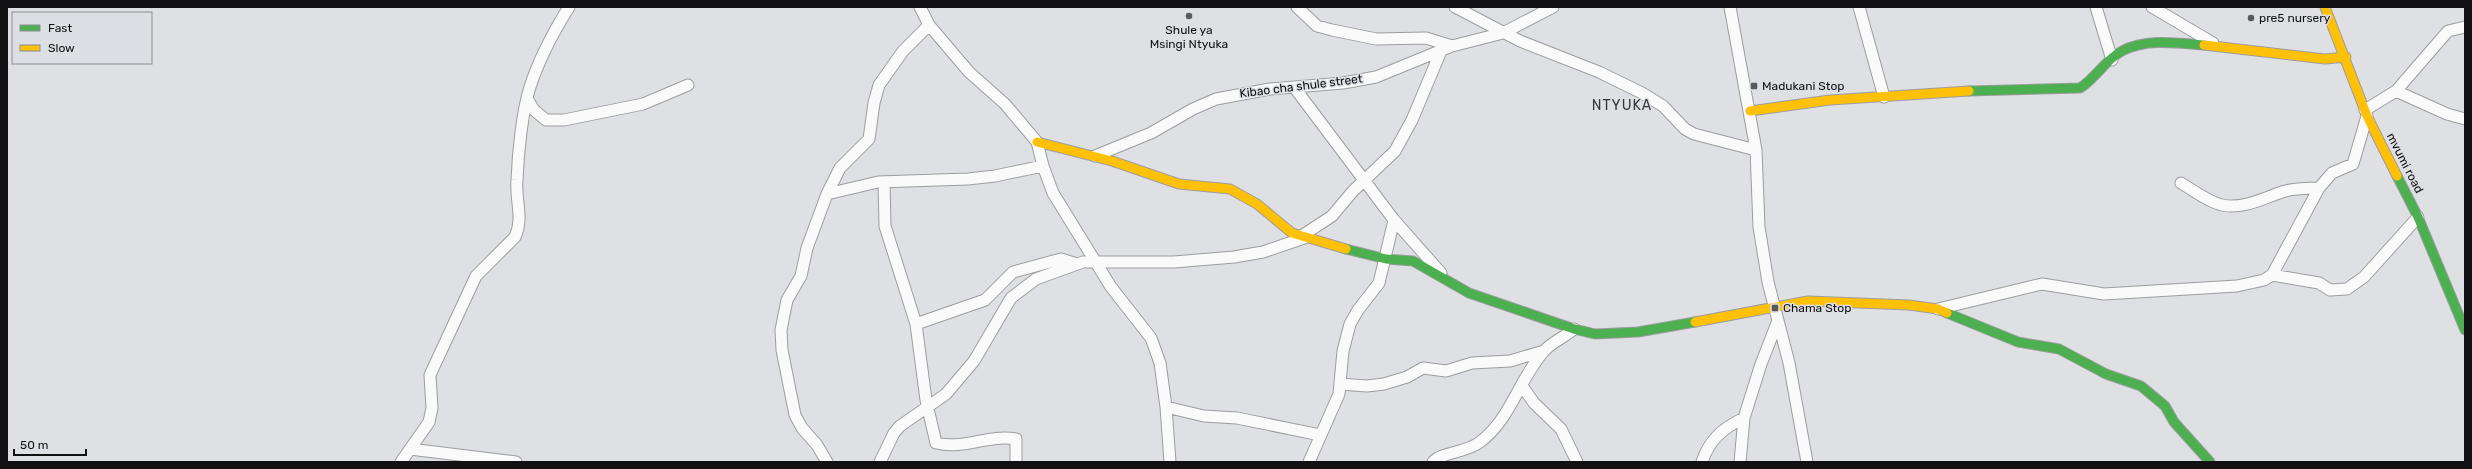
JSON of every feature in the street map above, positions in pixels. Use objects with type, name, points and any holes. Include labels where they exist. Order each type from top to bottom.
[{"type":"street","points":[[401,462],[431,416],[430,375],[476,276],[485,264],[515,237],[518,229],[520,204],[516,182],[530,87],[545,51],[568,7]]},
{"type":"street","points":[[920,7],[929,25],[969,72],[1005,104],[1037,142],[1042,166],[1053,193],[1094,261],[1151,338],[1160,363],[1166,407],[1170,462]]},
{"type":"street","points":[[1297,7],[1317,26],[1332,30],[1376,39],[1426,38],[1452,46]]},
{"type":"street","points":[[1455,7],[1503,33],[1549,54],[1598,72],[1642,93],[1663,106],[1685,129],[1694,134],[1756,150]]},
{"type":"street","name":"Kibao cha shule street","points":[[1095,156],[1151,133],[1193,109],[1216,99],[1235,94],[1343,83],[1376,77],[1452,46],[1503,33],[1553,7]]},
{"type":"street","points":[[1730,7],[1756,150],[1759,226],[1773,308],[1789,363],[1807,462]]},
{"type":"street","points":[[1859,7],[1884,97]]},
{"type":"street","points":[[2096,7],[2112,60]]},
{"type":"street","points":[[2152,7],[2219,46]]},
{"type":"street","name":"mvumi road","points":[[2324,7],[2346,57],[2366,113],[2418,217],[2463,323]]},
{"type":"street","points":[[827,462],[817,445],[802,428],[795,414],[782,350],[781,330],[787,300],[801,276],[807,248],[827,194],[840,168],[869,139],[874,103],[879,85],[904,51],[929,25]]},
{"type":"street","points":[[1938,309],[2042,284],[2104,294],[2237,286],[2264,280],[2272,276],[2319,188],[2332,174],[2353,164],[2366,113],[2396,91],[2448,31],[2465,27]]},
{"type":"street","points":[[1750,111],[1830,100],[1930,95],[1990,89],[2042,90],[2080,88],[2090,82],[2102,67],[2122,51],[2159,41],[2219,46],[2325,59],[2346,57]]},
{"type":"street","points":[[880,462],[894,433],[900,426],[946,394],[974,361],[1011,298],[1018,291],[1047,274],[1078,264],[1094,261],[1174,262],[1234,257],[1263,252],[1302,237],[1332,216],[1353,191],[1365,182],[1395,152],[1412,120],[1441,51]]},
{"type":"street","points":[[528,100],[534,110],[546,120],[564,120],[643,104],[688,85]]},
{"type":"street","points":[[1294,87],[1394,220],[1449,281]]},
{"type":"street","points":[[2396,91],[2447,114],[2465,119]]},
{"type":"street","points":[[1037,142],[1144,170],[1180,184],[1215,186],[1230,190],[1256,204],[1282,226],[1302,237],[1386,259],[1413,261],[1490,301],[1574,329],[1602,334],[1638,332],[1818,300],[1909,305],[1938,309],[2018,342],[2059,349],[2106,374],[2141,386],[2153,394],[2165,406],[2174,422],[2210,462]]},
{"type":"street","points":[[827,194],[884,182],[968,179],[1042,166]]},
{"type":"street","points":[[884,182],[885,226],[916,324],[926,400],[929,407],[936,443],[952,446],[1004,437],[1016,439],[1016,462]]},
{"type":"street","points":[[2180,183],[2222,205],[2240,205],[2257,202],[2285,191],[2302,188],[2319,188]]},
{"type":"street","points":[[2272,276],[2318,284],[2330,290],[2347,289],[2364,277],[2418,217]]},
{"type":"street","points":[[1309,462],[1339,394],[1343,350],[1350,324],[1358,310],[1379,283],[1386,259],[1394,220]]},
{"type":"street","points":[[916,324],[985,300],[1013,272],[1061,259],[1078,264]]},
{"type":"street","points":[[1740,462],[1744,418],[1761,364],[1777,323]]},
{"type":"street","points":[[1340,384],[1367,386],[1384,384],[1407,377],[1423,368],[1446,371],[1472,363],[1510,360],[1544,351],[1574,329]]},
{"type":"street","points":[[1433,462],[1442,455],[1469,450],[1495,428],[1544,351]]},
{"type":"street","points":[[1522,386],[1534,403],[1560,429],[1577,462]]},
{"type":"street","points":[[1166,407],[1204,416],[1237,418],[1320,435]]},
{"type":"street","points":[[1702,462],[1712,440],[1733,423],[1744,418]]},
{"type":"street","points":[[410,449],[516,462]]},
{"type":"traffic: fast","points":[[1969,91],[2080,88],[2116,55],[2131,47],[2141,44],[2162,42],[2204,45]]},
{"type":"traffic: fast","points":[[2397,176],[2418,217],[2465,330]]},
{"type":"traffic: fast","points":[[1346,249],[1386,259],[1413,261],[1469,293],[1574,329],[1595,334],[1638,332],[1695,322]]},
{"type":"traffic: fast","points":[[1947,313],[2018,342],[2059,349],[2106,374],[2141,386],[2165,406],[2174,422],[2210,462]]},
{"type":"traffic: slow","points":[[2325,7],[2367,116],[2397,176]]},
{"type":"traffic: slow","points":[[2204,45],[2325,59],[2346,57]]},
{"type":"traffic: slow","points":[[1750,111],[1830,100],[1969,91]]},
{"type":"traffic: slow","points":[[1037,142],[1112,161],[1179,184],[1230,189],[1257,204],[1292,233],[1346,249]]},
{"type":"traffic: slow","points":[[1695,322],[1808,301],[1909,305],[1938,309],[1947,313]]},
{"type":"place","name":"Shule ya Msingi Ntyuka","points":[[1189,16]]},
{"type":"place","name":"pre5 nursery","points":[[2251,18]]},
{"type":"place","name":"Madukani Stop","points":[[1754,86]]},
{"type":"place","name":"Chama Stop","points":[[1775,308]]},
{"type":"district","name":"NTYUKA","points":[[1622,105]]}]
